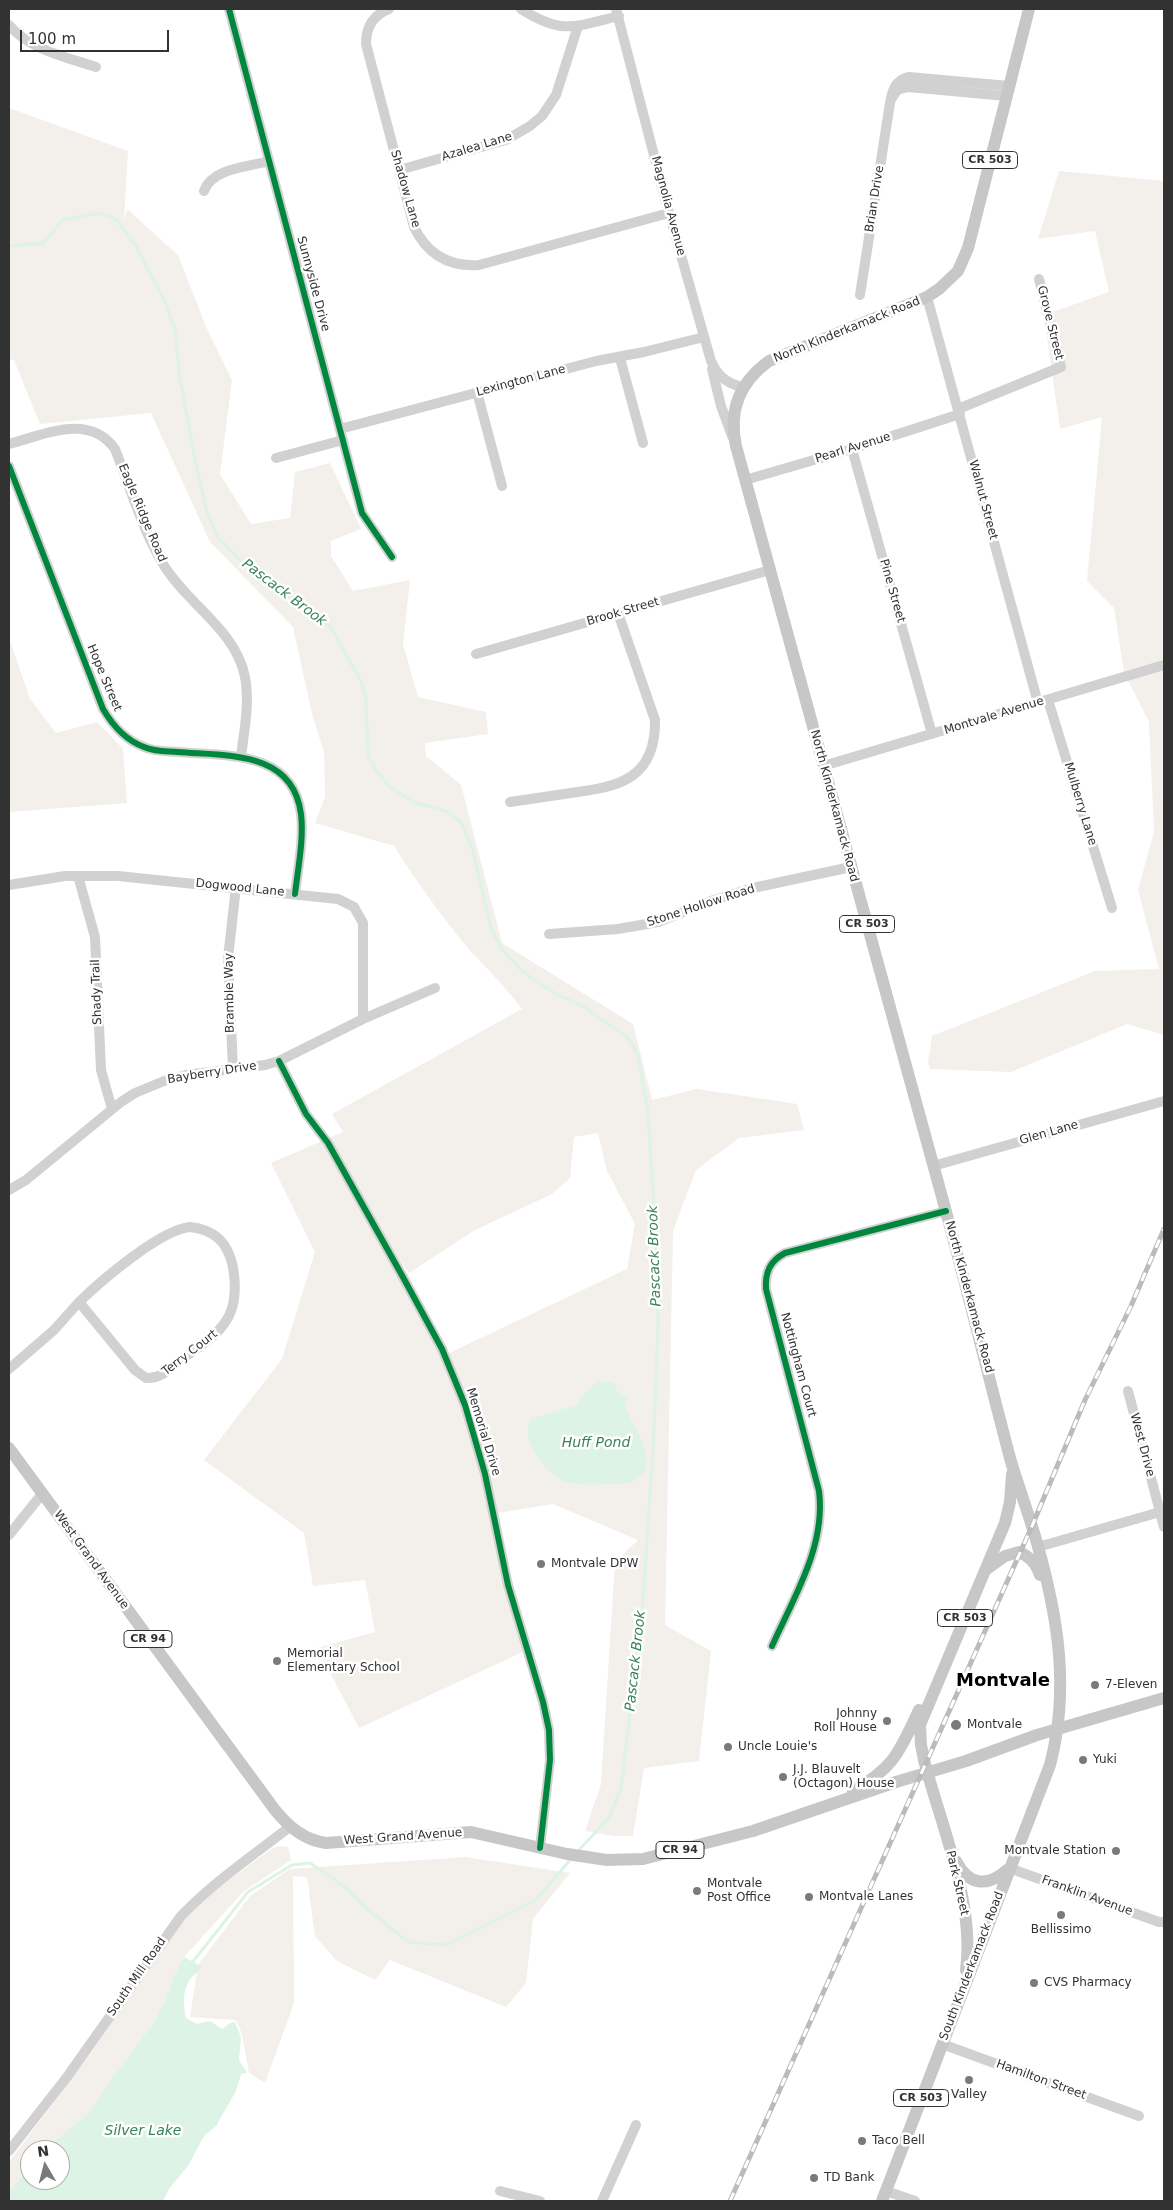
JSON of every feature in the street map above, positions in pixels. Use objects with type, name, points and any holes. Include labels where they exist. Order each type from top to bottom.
[{"type":"main road","name":"North Kinderkamack Road","points":[[1029,9],[972,233],[964,260],[950,280],[927,297],[769,361],[758,369],[742,387],[737,399],[733,422],[736,446],[745,480],[946,1211],[1011,1461],[1038,1547],[1052,1608],[1060,1658],[1062,1685],[1058,1730]]},
{"type":"main road","name":"West Grand Avenue","points":[[9,1448],[275,1810],[305,1838],[326,1843],[471,1832],[567,1854],[607,1860],[643,1859],[753,1831],[896,1782],[928,1774],[1036,1735],[1058,1730]]},
{"type":"main road","name":"CR 503","points":[[928,1774],[920,1745],[920,1725],[1004,1523],[1013,1482],[1011,1461]]},
{"type":"main road","points":[[986,1569],[1005,1556],[1038,1547]]},
{"type":"main road","points":[[1019,1552],[1029,1557],[1038,1567],[1052,1608]]},
{"type":"main road","points":[[842,1801],[847,1794],[866,1784],[890,1765],[897,1755],[920,1707],[932,1696]]},
{"type":"main road","name":"CR 94","points":[[1058,1730],[1164,1698]]},
{"type":"main road","name":"South Kinderkamack Road","points":[[884,2196],[1050,1765],[1058,1730]]},
{"type":"main road","name":"Park Street","points":[[928,1774],[965,1906],[967,1930],[966,1968],[961,1995]]},
{"type":"main road","points":[[949,1847],[960,1868],[970,1879],[983,1882],[997,1879],[1009,1868]]},
{"type":"street","name":"Sunnyside Drive","points":[[229,9],[362,513],[392,557]]},
{"type":"street","name":"Shadow Lane","points":[[390,9],[374,18],[366,34],[366,44],[414,227],[420,238],[436,255],[456,264],[479,265],[669,213]]},
{"type":"street","points":[[521,9],[540,21],[553,26],[578,26],[617,13]]},
{"type":"street","name":"Magnolia Avenue","points":[[617,13],[669,213],[711,361],[720,377],[742,387]]},
{"type":"street","points":[[9,25],[24,39],[36,46],[96,67]]},
{"type":"street","name":"Azalea Lane","points":[[399,170],[506,140],[530,126],[542,116],[556,94],[578,26]]},
{"type":"street","name":"Brian Drive","points":[[860,295],[890,103],[897,90],[908,87],[1008,91]]},
{"type":"street","points":[[204,191],[210,179],[218,174],[269,161]]},
{"type":"street","name":"Grove Street","points":[[1039,279],[1061,367]]},
{"type":"street","name":"Walnut Street","points":[[927,297],[1043,701]]},
{"type":"street","name":"Lexington Lane","points":[[340,429],[596,361],[620,358],[704,337]]},
{"type":"street","points":[[707,348],[721,406],[736,446]]},
{"type":"street","points":[[620,358],[642,443]]},
{"type":"street","name":"Pearl Avenue","points":[[745,480],[852,449],[959,411],[1061,367]]},
{"type":"street","points":[[477,392],[502,486]]},
{"type":"street","name":"Eagle Ridge Road","points":[[9,444],[74,428],[93,430],[109,440],[115,449],[154,548],[164,566],[176,582],[227,638],[240,662],[246,692],[241,757]]},
{"type":"street","points":[[276,458],[343,440]]},
{"type":"street","name":"Pine Street","points":[[852,449],[932,734]]},
{"type":"street","name":"Hope Street","points":[[9,466],[103,709],[111,722],[130,740],[154,750],[241,757],[256,760],[278,771],[287,781],[296,797],[301,824],[295,894]]},
{"type":"street","name":"Brook Street","points":[[476,654],[770,570]]},
{"type":"street","points":[[510,802],[596,790],[618,785],[641,768],[648,756],[655,733],[655,720],[618,613]]},
{"type":"street","name":"Montvale Avenue","points":[[824,766],[1164,665]]},
{"type":"street","name":"Mulberry Lane","points":[[1043,701],[1112,908]]},
{"type":"street","name":"Stone Hollow Road","points":[[549,934],[618,929],[658,922],[714,900],[753,888],[851,867]]},
{"type":"street","name":"Dogwood Lane","points":[[9,885],[78,876],[118,876],[236,887],[338,899],[347,902],[360,915],[365,932],[363,1019]]},
{"type":"street","name":"Shady Trail","points":[[78,876],[94,937],[101,1070],[112,1110]]},
{"type":"street","name":"Bramble Way","points":[[233,1069],[228,958],[236,887]]},
{"type":"street","name":"Bayberry Drive","points":[[9,1190],[26,1180],[135,1093],[164,1080],[279,1061],[363,1019],[435,988]]},
{"type":"street","name":"Memorial Drive","points":[[279,1061],[306,1114],[328,1143],[442,1349],[468,1414],[485,1474],[508,1585],[542,1702],[548,1730],[550,1760],[540,1848]]},
{"type":"street","name":"Glen Lane","points":[[933,1166],[1164,1101]]},
{"type":"street","name":"Nottingham Court","points":[[772,1646],[813,1553],[821,1524],[821,1506],[819,1491],[766,1288],[768,1271],[772,1263],[785,1253],[946,1211]]},
{"type":"street","name":"Terry Court","points":[[9,1370],[54,1330],[78,1302],[114,1271],[169,1232],[180,1228],[200,1228],[210,1232],[224,1245],[231,1260],[235,1299],[227,1321],[215,1334],[160,1376],[153,1379],[140,1375],[134,1370],[78,1302]]},
{"type":"street","name":"West Drive","points":[[1128,1392],[1164,1527]]},
{"type":"street","points":[[9,1535],[42,1494]]},
{"type":"street","points":[[1038,1547],[1160,1512]]},
{"type":"street","name":"South Mill Road","points":[[9,2151],[67,2077],[181,1916],[196,1900],[291,1826]]},
{"type":"street","name":"Franklin Avenue","points":[[1009,1868],[1159,1922],[1164,1922]]},
{"type":"street","name":"Hamilton Street","points":[[942,2044],[1139,2116]]},
{"type":"street","points":[[602,2201],[636,2125]]},
{"type":"street","points":[[500,2192],[540,2201]]},
{"type":"street","points":[[884,2196],[915,2201]]},
{"type":"shaded area","points":[[9,108],[128,151],[124,220],[127,209],[178,255],[206,327],[232,380],[220,474],[251,524],[290,518],[295,472],[330,463],[361,529],[331,541],[331,556],[353,591],[410,580],[403,644],[418,697],[486,712],[488,734],[425,743],[426,756],[461,785],[502,943],[633,1024],[652,1100],[697,1089],[797,1104],[804,1130],[739,1138],[696,1170],[673,1231],[665,1625],[711,1651],[699,1761],[644,1768],[633,1836],[613,1836],[585,1831],[601,1784],[615,1562],[638,1540],[553,1504],[491,1514],[527,1650],[359,1728],[317,1648],[375,1632],[365,1580],[313,1586],[304,1533],[204,1460],[282,1359],[315,1252],[271,1163],[343,1132],[332,1114],[522,1009],[456,934],[394,846],[315,823],[325,797],[324,752],[312,714],[293,627],[210,542],[151,413],[40,424],[14,360],[9,359]],"holes":[[[598,1133],[607,1171],[635,1224],[627,1269],[445,1355],[388,1244],[409,1273],[475,1230],[552,1194],[570,1178],[574,1137]]]},
{"type":"shaded area","points":[[1059,171],[1164,181],[1164,1035],[1127,1024],[1011,1072],[930,1069],[928,1062],[932,1036],[1095,971],[1159,969],[1138,890],[1154,832],[1149,722],[1124,672],[1114,608],[1087,581],[1102,417],[1060,429],[1044,315],[1109,292],[1095,231],[1038,239]]},
{"type":"shaded area","points":[[9,638],[30,699],[56,733],[97,722],[123,749],[127,803],[9,812]]},
{"type":"shaded area","points":[[288,1847],[291,1860],[243,1892],[184,1957],[174,1976],[165,2002],[153,2023],[90,2112],[58,2140],[26,2140],[91,2053],[178,1926],[208,1895],[273,1848]]},
{"type":"shaded area","points":[[466,1857],[570,1873],[533,1919],[526,1983],[506,2007],[390,1960],[375,1980],[337,1961],[315,1936],[307,1877],[293,1876],[294,2003],[265,2083],[249,2073],[242,2034],[236,2020],[190,2017],[198,1965],[250,1896],[290,1869]]},
{"type":"shaded area","points":[[20,2147],[20,2178],[9,2192],[9,2162]]},
{"type":"water","name":"Huff Pond","points":[[598,1382],[613,1382],[618,1392],[627,1398],[625,1408],[644,1448],[647,1458],[646,1468],[641,1476],[631,1482],[621,1484],[588,1484],[564,1481],[554,1475],[541,1461],[528,1435],[528,1426],[531,1419],[576,1405],[585,1392]]},
{"type":"water","name":"Silver Lake","points":[[184,1957],[201,1966],[186,1987],[184,2008],[186,2018],[197,2024],[210,2021],[222,2029],[235,2022],[241,2037],[239,2060],[247,2073],[241,2074],[236,2091],[216,2126],[204,2136],[188,2166],[169,2189],[163,2201],[9,2201],[9,2192],[20,2178],[20,2190],[70,2190],[70,2140],[56,2140],[90,2112],[153,2023],[165,2002],[174,1976]]},
{"type":"waterway","name":"Pascack Brook","points":[[9,246],[43,243],[63,220],[99,213],[116,219],[136,246],[166,304],[175,330],[180,378],[195,460],[207,512],[217,536],[242,562],[270,579],[330,626],[361,681],[366,700],[368,755],[376,771],[391,788],[416,803],[446,811],[461,822],[472,847],[491,928],[500,947],[523,972],[556,994],[581,1005],[627,1037],[638,1055],[648,1112],[658,1276],[654,1431],[643,1602],[621,1789],[609,1818],[577,1852]]},
{"type":"waterway","name":"Pascack Brook","points":[[191,1964],[248,1892],[292,1865],[310,1863],[341,1884],[365,1907],[408,1942],[446,1945],[536,1900],[571,1859]]},
{"type":"railway","points":[[730,2201],[1032,1526],[1085,1400],[1131,1306],[1164,1229]]},
{"type":"cycle path","points":[[229,9],[362,513],[392,557]]},
{"type":"cycle path","points":[[9,466],[103,709],[115,727],[131,741],[148,749],[236,756],[254,760],[271,767],[285,778],[295,793],[302,824],[295,894]]},
{"type":"cycle path","points":[[279,1061],[306,1114],[328,1143],[442,1349],[465,1405],[485,1474],[508,1585],[543,1702],[549,1730],[550,1760],[540,1848]]},
{"type":"cycle path","points":[[772,1646],[806,1571],[818,1532],[820,1511],[819,1491],[766,1289],[766,1277],[772,1263],[785,1253],[946,1211]]},
{"type":"place","name":"Montvale DPW","points":[[541,1564]]},
{"type":"place","name":"Memorial Elementary School","points":[[277,1661]]},
{"type":"place","name":"7-Eleven","points":[[1095,1685]]},
{"type":"place","name":"Johnny Roll House","points":[[887,1721]]},
{"type":"place","name":"Montvale","points":[[956,1725]]},
{"type":"place","name":"Uncle Louie's","points":[[728,1747]]},
{"type":"place","name":"Yuki","points":[[1083,1760]]},
{"type":"place","name":"J.J. Blauvelt (Octagon) House","points":[[783,1777]]},
{"type":"place","name":"Montvale Station","points":[[1116,1851]]},
{"type":"place","name":"Montvale Post Office","points":[[697,1891]]},
{"type":"place","name":"Montvale Lanes","points":[[809,1897]]},
{"type":"place","name":"Bellissimo","points":[[1061,1915]]},
{"type":"place","name":"CVS Pharmacy","points":[[1034,1983]]},
{"type":"place","name":"Valley","points":[[969,2080]]},
{"type":"place","name":"Taco Bell","points":[[862,2141]]},
{"type":"place","name":"TD Bank","points":[[814,2178]]},
{"type":"district","name":"Montvale","points":[[1003,1681]]}]
